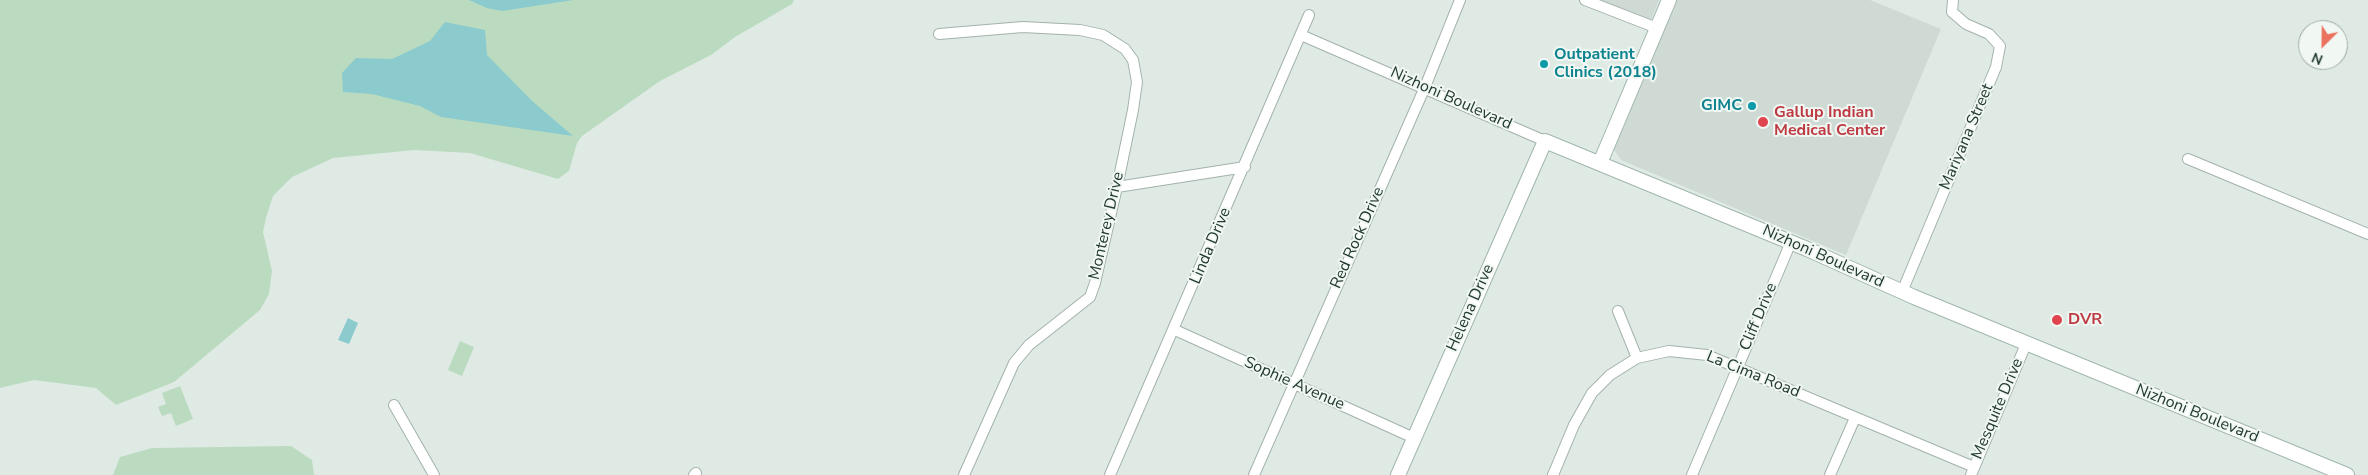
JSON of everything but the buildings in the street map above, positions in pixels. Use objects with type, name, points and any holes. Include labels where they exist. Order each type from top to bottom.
[{"type":"main road","points":[[1600,163],[1669,0]]},
{"type":"main road","name":"Nizhoni Boulevard","points":[[1546,141],[1791,242],[1902,292],[2026,344],[2347,475]]},
{"type":"main road","name":"Helena Drive","points":[[1398,475],[1546,141]]},
{"type":"street","name":"Red Rock Drive","points":[[1254,475],[1425,87],[1460,0]]},
{"type":"street","points":[[1585,0],[1657,28]]},
{"type":"street","name":"Mariyana Street","points":[[1902,292],[1996,67],[2000,46],[1990,34],[1966,24],[1952,12],[1953,0]]},
{"type":"street","name":"Linda Drive","points":[[1110,475],[1310,15]]},
{"type":"street","name":"Monterey Drive","points":[[938,34],[1023,27],[1080,30],[1103,35],[1125,49],[1133,60],[1137,82],[1133,110],[1095,283],[1090,296],[1029,345],[1014,363],[964,475]]},
{"type":"street","name":"Nizhoni Boulevard","points":[[1301,35],[1425,87],[1546,141]]},
{"type":"street","points":[[2188,159],[2368,234]]},
{"type":"street","points":[[1116,187],[1245,167]]},
{"type":"street","name":"Cliff Drive","points":[[1692,475],[1791,242]]},
{"type":"street","points":[[1618,311],[1637,358]]},
{"type":"street","name":"Sophie Avenue","points":[[1174,330],[1414,438]]},
{"type":"street","name":"Mesquite Drive","points":[[1972,471],[2026,344]]},
{"type":"street","name":"La Cima Road","points":[[1553,475],[1574,425],[1592,394],[1610,375],[1637,358],[1668,350],[1707,355],[1738,367],[1972,471]]},
{"type":"street","points":[[394,405],[434,475]]},
{"type":"street","points":[[1830,475],[1855,418]]},
{"type":"shaded area","points":[[1601,0],[1659,0],[1651,20]]},
{"type":"shaded area","name":"Gallup Indian Medical Center","points":[[1677,0],[1870,0],[1941,29],[1846,255],[1621,160],[1613,148]]},
{"type":"green space","points":[[0,0],[794,0],[792,4],[735,37],[711,55],[660,81],[582,136],[577,143],[569,171],[558,179],[470,153],[414,150],[333,158],[292,177],[273,196],[266,218],[263,232],[272,271],[269,294],[260,310],[174,382],[116,405],[96,388],[34,380],[0,388]]},
{"type":"green space","points":[[460,341],[474,347],[462,376],[448,370]]},
{"type":"green space","points":[[180,386],[193,419],[176,426],[171,413],[162,416],[158,407],[166,404],[162,393]]},
{"type":"green space","points":[[291,446],[312,460],[314,475],[113,475],[120,457],[152,448]]},
{"type":"water","points":[[469,0],[573,0],[502,11],[487,8]]},
{"type":"water","points":[[445,22],[485,30],[487,55],[531,100],[573,136],[441,117],[420,106],[372,94],[343,92],[342,73],[356,58],[392,59],[430,41]]},
{"type":"water","points":[[348,318],[358,323],[349,344],[338,340]]},
{"type":"place","name":"Outpatient Clinics (2018)","points":[[1544,64]]},
{"type":"place","name":"GIMC","points":[[1752,106]]},
{"type":"place","name":"Gallup Indian Medical Center","points":[[1763,122]]},
{"type":"place","name":"DVR","points":[[2057,320]]}]
